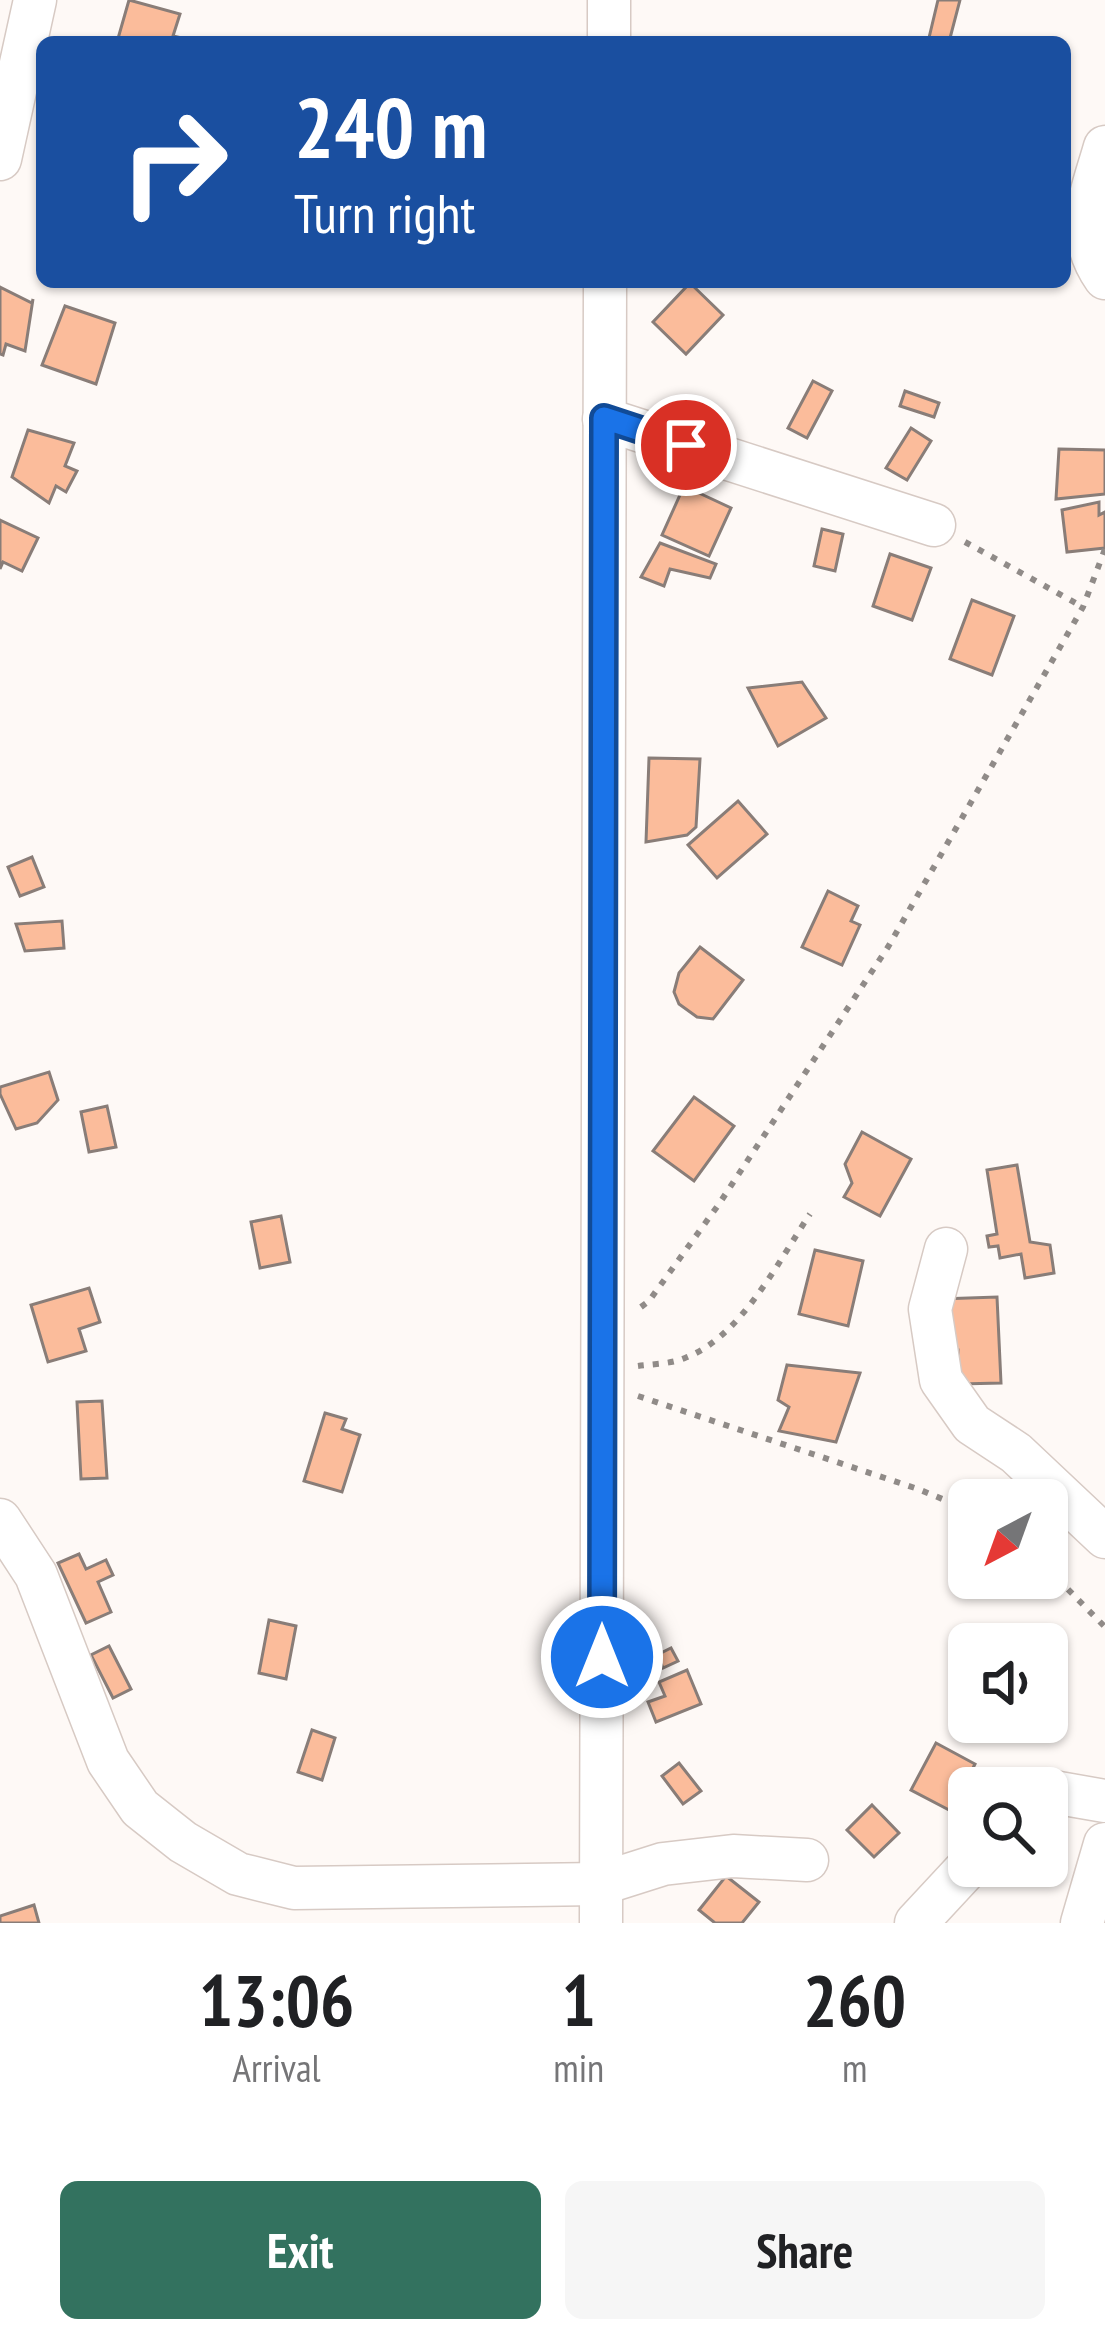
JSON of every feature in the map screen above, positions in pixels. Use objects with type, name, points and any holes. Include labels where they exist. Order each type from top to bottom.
[{"type":"street","points":[[0,159],[35,0]]},
{"type":"street","points":[[609,0],[609,36]]},
{"type":"street","points":[[1105,147],[1089,245],[1105,278]]},
{"type":"street","points":[[600,1903],[605,288]]},
{"type":"street","points":[[604,418],[934,525]]},
{"type":"street","points":[[946,1250],[929,1309],[941,1380],[972,1424],[1016,1453],[1105,1537]]},
{"type":"street","points":[[0,1520],[36,1575],[108,1761],[140,1808],[183,1842],[238,1874],[294,1888],[600,1903],[663,1864],[733,1856],[807,1860]]},
{"type":"street","points":[[1068,1795],[1105,1801]]},
{"type":"street","points":[[1082,1923],[1101,1869]]},
{"type":"street","points":[[916,1923],[949,1887]]},
{"type":"path","points":[[934,525],[1083,607]]},
{"type":"path","points":[[603,1364],[745,1165],[888,947],[1083,607],[1105,549]]},
{"type":"path","points":[[603,1364],[682,1360],[714,1344],[743,1313],[810,1214]]},
{"type":"path","points":[[603,1364],[948,1502]]},
{"type":"path","points":[[1068,1589],[1105,1627]]},
{"type":"building","points":[[129,0],[180,14],[173,36],[119,36]]},
{"type":"building","points":[[938,0],[960,0],[951,36],[929,36]]},
{"type":"building","points":[[0,287],[32,303],[33,299],[25,351],[6,344],[0,354]]},
{"type":"building","points":[[685,288],[695,288],[723,315],[686,354],[653,322]]},
{"type":"building","points":[[65,306],[115,323],[96,384],[42,365]]},
{"type":"building","points":[[813,381],[832,391],[807,438],[788,428]]},
{"type":"building","points":[[905,391],[939,403],[934,417],[900,406]]},
{"type":"building","points":[[911,428],[931,441],[907,480],[886,468]]},
{"type":"building","points":[[28,430],[74,443],[65,466],[77,471],[66,492],[56,486],[49,503],[12,477]]},
{"type":"building","points":[[1059,449],[1105,450],[1105,494],[1056,499]]},
{"type":"building","points":[[684,486],[731,508],[709,556],[662,535]]},
{"type":"building","points":[[1099,502],[1099,515],[1105,512],[1105,548],[1067,552],[1062,510]]},
{"type":"building","points":[[0,520],[38,538],[22,571],[3,562],[0,569]]},
{"type":"building","points":[[822,529],[843,534],[835,571],[814,566]]},
{"type":"building","points":[[660,543],[716,564],[710,578],[670,569],[664,586],[641,577]]},
{"type":"building","points":[[890,554],[931,568],[912,620],[873,606]]},
{"type":"building","points":[[972,600],[1014,616],[992,675],[950,659]]},
{"type":"building","points":[[802,682],[826,718],[778,746],[748,688]]},
{"type":"building","points":[[649,758],[700,759],[696,827],[687,835],[646,842]]},
{"type":"building","points":[[738,801],[767,834],[717,878],[688,845]]},
{"type":"building","points":[[32,857],[44,887],[20,896],[8,867]]},
{"type":"building","points":[[828,891],[858,906],[851,921],[860,925],[842,965],[802,947]]},
{"type":"building","points":[[62,921],[64,948],[25,951],[16,924]]},
{"type":"building","points":[[700,947],[743,980],[713,1019],[697,1017],[679,1004],[674,992],[679,973]]},
{"type":"building","points":[[49,1072],[58,1100],[37,1123],[16,1129],[0,1087]]},
{"type":"building","points":[[694,1097],[734,1126],[694,1181],[653,1151]]},
{"type":"building","points":[[107,1106],[116,1147],[89,1152],[81,1112]]},
{"type":"building","points":[[862,1132],[911,1159],[880,1216],[844,1197],[852,1183],[845,1164]]},
{"type":"building","points":[[1017,1165],[1030,1242],[1050,1245],[1054,1273],[1025,1278],[1021,1254],[1000,1258],[998,1246],[989,1247],[987,1236],[997,1234],[987,1170]]},
{"type":"building","points":[[281,1216],[290,1262],[260,1268],[251,1222]]},
{"type":"building","points":[[815,1250],[863,1261],[848,1326],[799,1314]]},
{"type":"building","points":[[89,1288],[100,1322],[79,1329],[86,1351],[48,1362],[31,1305]]},
{"type":"building","points":[[997,1297],[1001,1383],[959,1384],[958,1350],[942,1351],[940,1299]]},
{"type":"building","points":[[787,1365],[860,1373],[836,1442],[779,1431],[789,1407],[778,1400]]},
{"type":"building","points":[[102,1401],[107,1478],[81,1479],[77,1402]]},
{"type":"building","points":[[325,1413],[346,1419],[342,1429],[360,1435],[342,1492],[304,1481]]},
{"type":"building","points":[[79,1554],[86,1569],[106,1560],[113,1575],[98,1582],[111,1612],[86,1623],[58,1563]]},
{"type":"building","points":[[269,1620],[296,1626],[286,1679],[259,1673]]},
{"type":"building","points":[[109,1646],[131,1689],[113,1698],[91,1655]]},
{"type":"building","points":[[671,1648],[678,1661],[663,1668],[657,1655]]},
{"type":"building","points":[[687,1670],[701,1704],[656,1722],[648,1702],[665,1696],[659,1682]]},
{"type":"building","points":[[312,1730],[335,1738],[322,1780],[298,1772]]},
{"type":"building","points":[[936,1743],[975,1764],[948,1767],[948,1809],[911,1790]]},
{"type":"building","points":[[679,1763],[701,1791],[683,1804],[662,1776]]},
{"type":"building","points":[[872,1805],[899,1833],[874,1857],[847,1830]]},
{"type":"building","points":[[726,1876],[759,1902],[742,1923],[715,1923],[699,1910]]},
{"type":"building","points":[[34,1905],[39,1923],[0,1923],[0,1916]]},
{"type":"route","points":[[602,1657],[604,418],[686,445]]}]
